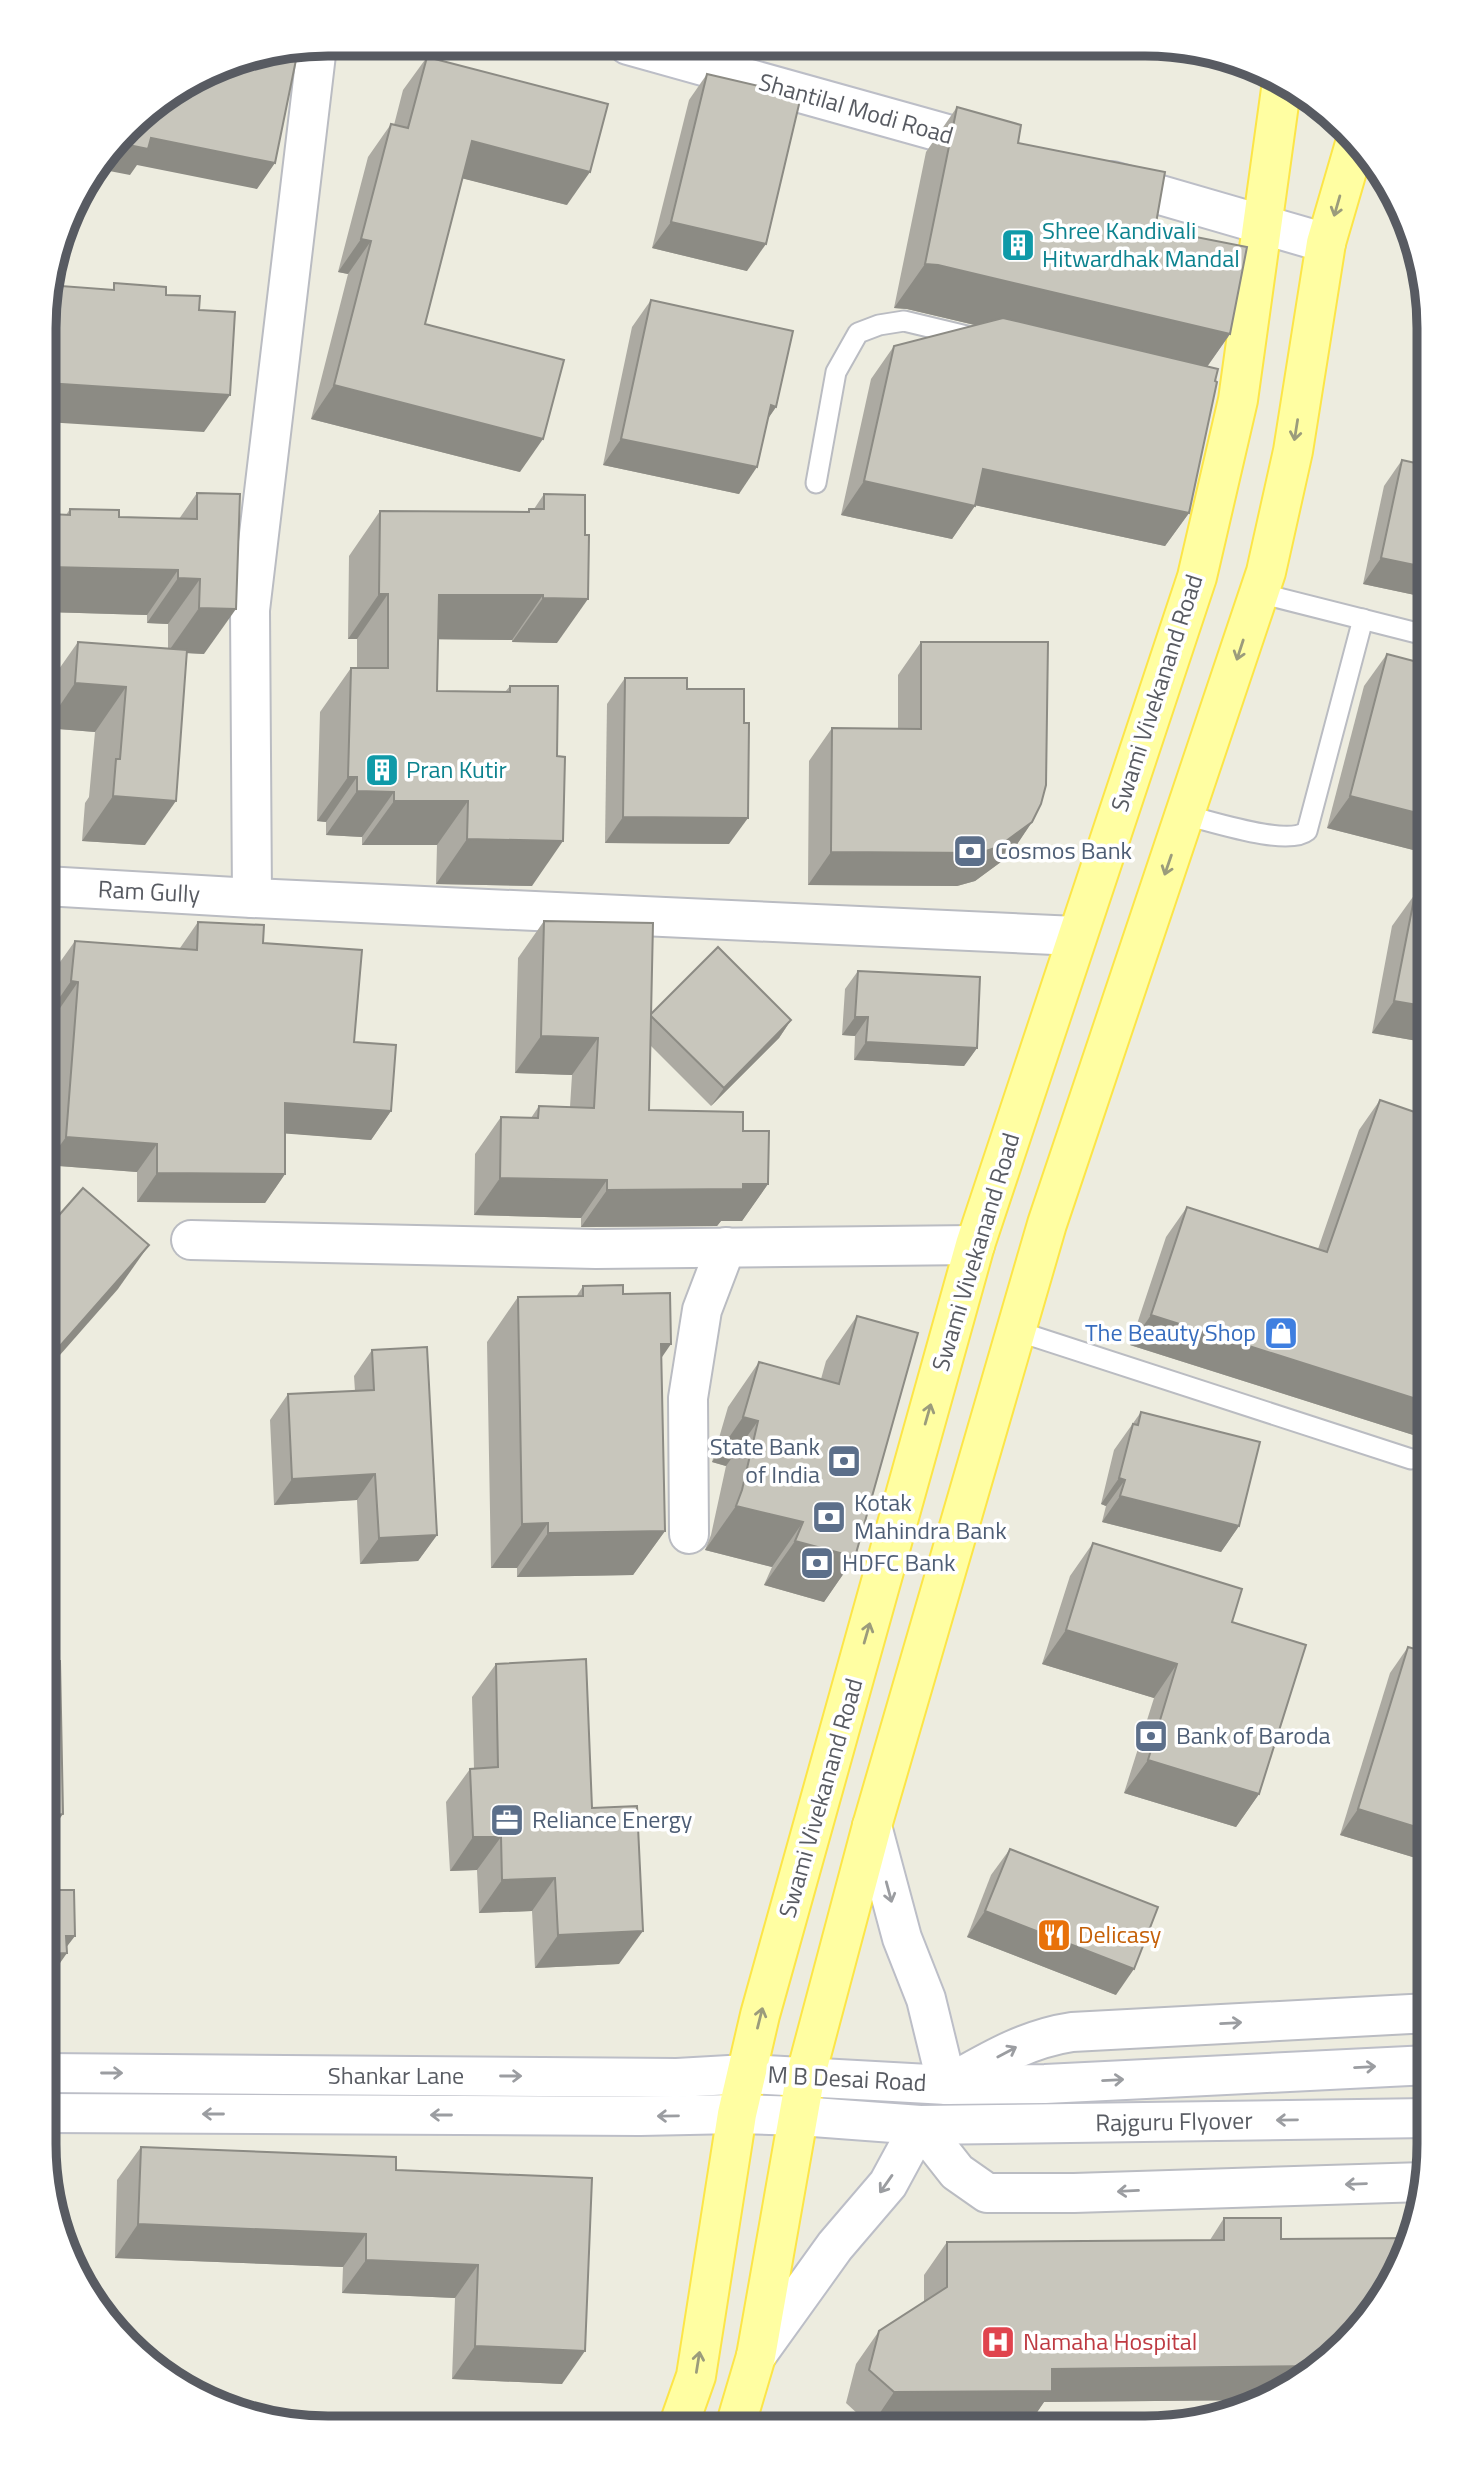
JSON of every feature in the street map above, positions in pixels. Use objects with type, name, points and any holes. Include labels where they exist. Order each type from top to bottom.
[{"type":"main road","name":"Swami Vivekanand Road","points":[[682,2416],[696,2376],[737,2114],[760,2015],[975,1245],[1197,578],[1227,397],[1264,224],[1281,92]]},
{"type":"main road","points":[[738,2416],[756,2356],[806,2078],[872,1826],[1047,1224],[1266,572],[1293,451],[1326,243],[1352,153]]},
{"type":"street","name":"Shantilal Modi Road","points":[[667,56],[1023,156]]},
{"type":"street","points":[[253,898],[250,610],[316,57]]},
{"type":"street","points":[[1076,171],[1326,243]]},
{"type":"street","name":"Ram Gully","points":[[56,887],[1076,936]]},
{"type":"street","points":[[191,1240],[582,1248],[975,1245]]},
{"type":"street","points":[[689,1534],[688,1398],[702,1310],[726,1247]]},
{"type":"street","points":[[872,1826],[902,1938],[926,1999],[947,2085],[1016,2047],[1072,2032],[1417,2014]]},
{"type":"street","name":"Rajguru Flyover","points":[[947,2085],[1045,2084],[1417,2065]]},
{"type":"street","name":"Shankar Lane","points":[[56,2073],[663,2078],[747,2074]]},
{"type":"street","name":"M B Desai Road","points":[[747,2074],[947,2085]]},
{"type":"street","name":"Shankar Lane","points":[[56,2113],[640,2116],[737,2114]]},
{"type":"street","name":"M B Desai Road","points":[[737,2114],[920,2125]]},
{"type":"street","name":"Rajguru Flyover","points":[[920,2125],[1417,2118]]},
{"type":"street","points":[[756,2356],[835,2246],[888,2184],[920,2125],[957,2172],[987,2193],[1074,2193],[1414,2182]]},
{"type":"lane","points":[[816,483],[836,372],[858,332],[904,321],[995,342]]},
{"type":"lane","points":[[1259,593],[1417,633]]},
{"type":"lane","points":[[1185,815],[1277,836],[1301,836],[1307,831],[1363,619]]},
{"type":"lane","points":[[1017,1331],[1411,1459]]},
{"type":"building","points":[[427,57],[608,104],[590,172],[472,141],[425,324],[564,360],[543,439],[334,385],[371,241],[361,239],[391,124],[408,128]]},
{"type":"building","points":[[296,58],[275,163],[151,138],[148,149],[128,145],[162,112],[192,92],[241,70]]},
{"type":"building","points":[[707,74],[801,96],[766,244],[671,222]]},
{"type":"building","points":[[957,107],[1021,125],[1018,143],[1165,172],[1155,229],[1247,247],[1230,334],[925,264]]},
{"type":"building","points":[[114,283],[166,287],[166,295],[200,296],[199,310],[235,312],[230,395],[56,384],[59,286],[114,290]]},
{"type":"building","points":[[651,300],[793,331],[776,407],[771,405],[757,467],[621,439]]},
{"type":"building","points":[[1003,318],[1218,369],[1189,513],[983,469],[975,506],[864,481],[894,346]]},
{"type":"building","points":[[1402,460],[1417,463],[1417,566],[1381,558]]},
{"type":"building","points":[[197,493],[240,494],[236,609],[199,608],[200,579],[178,578],[178,570],[56,567],[56,514],[70,515],[70,509],[119,510],[119,517],[197,519]]},
{"type":"building","points":[[544,494],[585,495],[585,535],[589,535],[588,599],[543,598],[543,595],[439,595],[437,691],[510,692],[510,686],[558,686],[557,756],[565,757],[563,841],[467,839],[468,801],[394,801],[394,792],[357,791],[357,777],[348,777],[351,668],[388,668],[388,594],[379,594],[380,511],[529,512],[529,509],[544,509]]},
{"type":"building","points":[[78,642],[187,650],[176,801],[113,796],[116,759],[120,759],[126,687],[75,683]]},
{"type":"building","points":[[921,642],[1048,642],[1046,785],[1041,804],[1032,822],[998,847],[980,853],[831,852],[832,728],[921,729]]},
{"type":"building","points":[[1387,654],[1417,662],[1417,813],[1350,796]]},
{"type":"building","points":[[625,678],[687,678],[687,689],[744,689],[744,723],[749,723],[748,818],[623,817]]},
{"type":"building","points":[[1415,894],[1417,1005],[1394,1001]]},
{"type":"building","points":[[544,921],[653,923],[649,1110],[743,1112],[743,1131],[769,1131],[768,1184],[743,1184],[743,1189],[607,1190],[607,1180],[500,1178],[501,1117],[538,1118],[539,1106],[594,1108],[598,1038],[541,1036]]},
{"type":"building","points":[[198,922],[264,925],[263,943],[362,950],[354,1042],[396,1045],[391,1111],[285,1103],[285,1174],[157,1173],[157,1144],[66,1137],[78,982],[71,981],[75,941],[197,950]]},
{"type":"building","points":[[718,947],[791,1020],[724,1088],[651,1016]]},
{"type":"building","points":[[858,971],[980,977],[977,1048],[866,1042],[868,1017],[855,1017]]},
{"type":"building","points":[[1380,1100],[1417,1113],[1417,1399],[1151,1315],[1187,1207],[1327,1252]]},
{"type":"building","points":[[83,1188],[149,1245],[56,1351],[56,1219]]},
{"type":"building","points":[[623,1285],[623,1294],[670,1293],[671,1344],[661,1344],[665,1531],[548,1533],[548,1523],[522,1524],[518,1297],[583,1296],[583,1286]]},
{"type":"building","points":[[857,1316],[918,1333],[855,1557],[795,1541],[803,1522],[736,1506],[758,1421],[743,1417],[759,1362],[839,1384]]},
{"type":"building","points":[[427,1347],[437,1535],[379,1538],[375,1474],[292,1479],[288,1394],[374,1390],[372,1350]]},
{"type":"building","points":[[1141,1412],[1260,1442],[1239,1526],[1120,1496],[1125,1480],[1119,1478],[1133,1424],[1138,1425]]},
{"type":"building","points":[[1093,1543],[1242,1589],[1232,1622],[1306,1645],[1259,1794],[1148,1760],[1177,1664],[1066,1630]]},
{"type":"building","points":[[1408,1647],[1417,1650],[1417,1827],[1358,1809]]},
{"type":"building","name":"Reliance Energy","points":[[586,1659],[592,1808],[637,1806],[643,1931],[558,1935],[555,1878],[502,1880],[501,1837],[473,1837],[470,1769],[498,1767],[496,1664]]},
{"type":"building","points":[[56,1661],[60,1661],[63,1814],[57,1815],[58,1890],[74,1890],[75,1936],[66,1936],[67,1953],[56,1953]]},
{"type":"building","points":[[1010,1849],[1158,1907],[1134,1969],[985,1911]]},
{"type":"building","points":[[141,2147],[396,2157],[396,2170],[592,2178],[585,2351],[475,2346],[478,2265],[366,2260],[366,2234],[138,2224]]},
{"type":"building","points":[[1224,2218],[1281,2218],[1281,2239],[1400,2238],[1381,2280],[1361,2310],[1337,2336],[1302,2366],[1052,2369],[1052,2391],[894,2392],[869,2370],[879,2331],[947,2287],[947,2242],[1224,2240]]},
{"type":"place","name":"Shree Kandivali Hitwardhak Mandal","points":[[1018,245]]},
{"type":"place","name":"Pran Kutir","points":[[382,770]]},
{"type":"place","name":"Cosmos Bank","points":[[970,851]]},
{"type":"place","name":"The Beauty Shop","points":[[1281,1333]]},
{"type":"place","name":"State Bank of India","points":[[844,1461]]},
{"type":"place","name":"Kotak Mahindra Bank","points":[[829,1517]]},
{"type":"place","name":"HDFC Bank","points":[[817,1563]]},
{"type":"place","name":"Bank of Baroda","points":[[1151,1736]]},
{"type":"place","name":"Reliance Energy","points":[[507,1820]]},
{"type":"place","name":"Delicasy","points":[[1054,1935]]},
{"type":"place","name":"Namaha Hospital","points":[[998,2342]]}]
